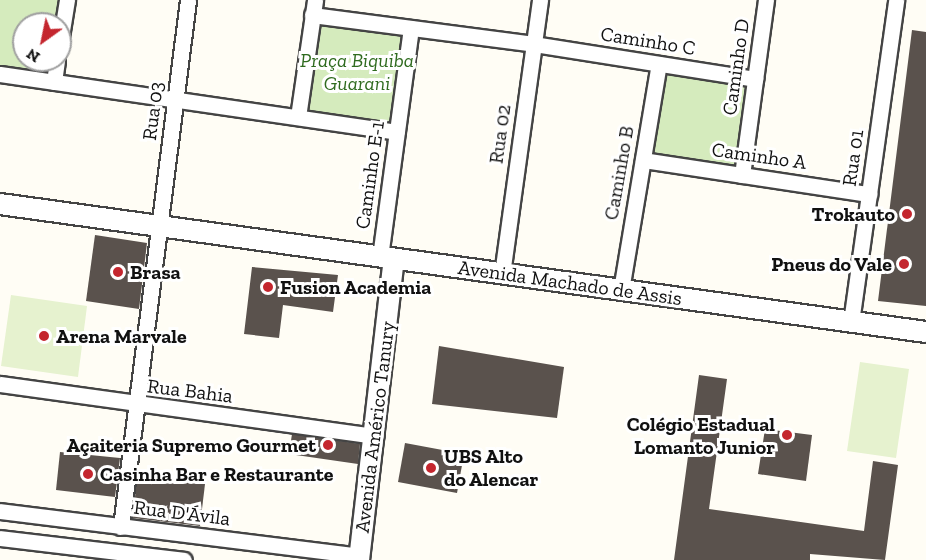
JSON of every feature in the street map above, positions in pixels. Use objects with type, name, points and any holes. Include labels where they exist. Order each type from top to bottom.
[{"type":"street","name":"Rua 03","points":[[121,526],[188,0]]},
{"type":"street","name":"Rua 02","points":[[502,274],[540,0]]},
{"type":"street","name":"Caminho D","points":[[742,175],[766,0]]},
{"type":"street","name":"Rua 01","points":[[851,322],[896,0]]},
{"type":"street","points":[[298,117],[313,8]]},
{"type":"street","name":"Caminho C","points":[[313,8],[411,28],[534,44],[755,79]]},
{"type":"street","name":"Caminho E-1","points":[[387,258],[397,132],[411,28]]},
{"type":"street","name":"Caminho B","points":[[621,290],[659,64]]},
{"type":"street","points":[[54,82],[55,72]]},
{"type":"street","points":[[0,74],[397,132]]},
{"type":"street","name":"Caminho A","points":[[643,160],[869,194]]},
{"type":"street","name":"Avenida Machado de Assis","points":[[0,204],[926,332]]},
{"type":"street","name":"Avenida Américo Tanury","points":[[359,558],[375,436],[387,258]]},
{"type":"street","name":"Rua Bahia","points":[[0,384],[138,406],[375,436]]},
{"type":"street","name":"Rua D'Ávila","points":[[0,511],[359,558]]},
{"type":"street","points":[[159,557],[160,531]]},
{"type":"street","points":[[0,538],[184,560]]},
{"type":"green space","points":[[0,0],[61,0],[60,12],[12,12],[12,70],[0,68]]},
{"type":"green space","name":"Praça Biquiba Guarani","points":[[317,22],[408,35],[396,123],[305,111]]},
{"type":"green space","points":[[666,67],[750,80],[737,169],[653,156]]},
{"type":"green space","points":[[29,72],[50,72],[50,75]]},
{"type":"green space","name":"Arena Marvale","points":[[11,295],[87,306],[78,377],[1,366]]},
{"type":"green space","points":[[860,362],[909,369],[896,458],[847,451]]},
{"type":"building","points":[[912,30],[926,32],[926,306],[878,301]]},
{"type":"building","name":"Brasa","points":[[95,235],[147,243],[139,309],[86,301]]},
{"type":"building","points":[[252,267],[338,275],[333,312],[283,305],[279,338],[244,334]]},
{"type":"building","points":[[439,346],[564,367],[557,418],[432,404]]},
{"type":"building","points":[[699,375],[727,379],[709,509],[864,531],[873,461],[898,465],[885,560],[810,554],[810,560],[674,560]]},
{"type":"building","points":[[765,429],[812,435],[806,481],[758,474]]},
{"type":"building","name":"Açaiteria Supremo Gourmet","points":[[292,434],[360,444],[358,464],[289,454]]},
{"type":"building","name":"UBS Alto do Alencar","points":[[405,443],[464,454],[457,493],[398,482]]},
{"type":"building","name":"Casinha Bar e Restaurante","points":[[60,452],[120,458],[115,497],[56,490]]},
{"type":"building","points":[[137,476],[205,484],[200,526],[133,518]]},
{"type":"place","name":"Trokauto","points":[[907,214]]},
{"type":"place","name":"Pneus do Vale","points":[[904,264]]},
{"type":"place","name":"Brasa","points":[[118,272]]},
{"type":"place","name":"Fusion Academia","points":[[268,287]]},
{"type":"place","name":"Arena Marvale","points":[[44,336]]},
{"type":"place","name":"Colégio Estadual Lomanto Junior","points":[[787,435]]},
{"type":"place","name":"Açaiteria Supremo Gourmet","points":[[328,445]]},
{"type":"place","name":"UBS Alto do Alencar","points":[[431,468]]},
{"type":"place","name":"Casinha Bar e Restaurante","points":[[88,474]]}]
